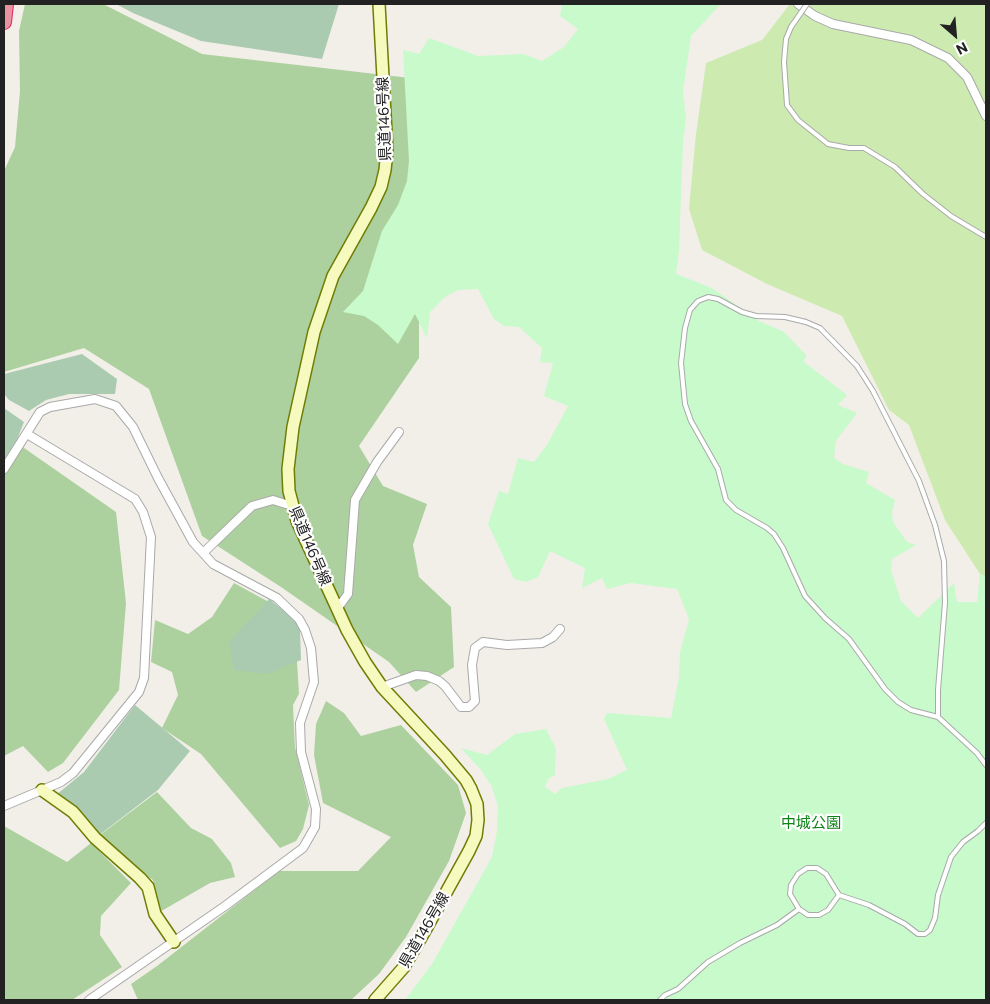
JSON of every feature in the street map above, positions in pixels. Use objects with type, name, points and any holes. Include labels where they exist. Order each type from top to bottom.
[{"type":"highway","points":[[4,22],[6,4]]},
{"type":"main road","name":"県道146号線","points":[[375,1000],[404,967],[427,927],[469,852],[476,836],[478,820],[477,804],[471,789],[459,771],[382,687],[346,630],[297,521],[289,491],[288,469],[291,444],[314,332],[333,276],[381,187],[385,170],[387,151],[378,4]]},
{"type":"main road","points":[[42,790],[73,812],[96,838],[148,887],[155,914],[174,942]]},
{"type":"street","points":[[798,4],[814,16],[833,24],[911,40],[948,58],[966,77],[986,116]]},
{"type":"street","points":[[4,469],[40,412],[50,407],[95,399],[116,406],[133,427],[193,542],[213,564],[277,598],[299,618],[311,648],[314,682],[300,722],[302,752],[316,809],[315,827],[302,848],[174,942],[89,1000]]},
{"type":"street","points":[[337,609],[348,594],[355,500],[377,462],[399,432]]},
{"type":"street","points":[[4,806],[61,782],[73,773],[138,692],[144,678],[150,537],[143,512],[135,499],[27,434]]},
{"type":"street","points":[[203,553],[252,506],[273,500],[292,506]]},
{"type":"street","points":[[382,687],[416,675],[427,676],[445,686],[461,707],[469,708],[475,701],[472,665],[475,648],[483,642],[507,645],[542,643],[554,637],[560,629]]},
{"type":"lane","points":[[807,4],[791,27],[786,39],[784,62],[787,105],[798,120],[828,144],[849,148],[864,148],[895,168],[923,194],[951,216],[986,237]]},
{"type":"lane","points":[[938,717],[938,690],[945,603],[944,561],[935,525],[919,481],[873,391],[857,366],[820,328],[806,322],[785,317],[756,316],[742,312],[718,299],[708,297],[698,302],[690,310],[685,328],[681,363],[685,404],[691,421],[718,469],[726,500],[736,510],[774,534],[783,548],[805,596],[825,618],[849,639],[885,689],[898,702],[911,710],[938,717],[977,753],[986,765]]},
{"type":"lane","points":[[839,895],[828,910],[819,915],[808,915],[799,909],[790,894],[791,885],[798,874],[807,868],[817,868],[826,874],[839,895],[869,905],[905,924],[918,934],[925,934],[930,930],[935,918],[938,895],[951,857],[963,842],[986,823]]},
{"type":"lane","points":[[660,1000],[665,995],[678,989],[708,962],[740,943],[777,925],[799,909]]},
{"type":"green space","points":[[25,4],[103,4],[202,54],[419,79],[419,358],[359,446],[383,486],[427,504],[413,545],[419,577],[451,607],[454,667],[416,692],[389,662],[281,587],[202,536],[149,389],[84,348],[4,372],[4,171],[15,147],[20,91],[19,31]]},
{"type":"green space","points":[[116,4],[339,4],[322,59],[201,41]]},
{"type":"green space","name":"中城公園","points":[[562,4],[721,4],[691,36],[683,91],[686,118],[683,143],[679,251],[676,274],[712,288],[759,321],[784,332],[806,355],[804,362],[847,395],[838,405],[857,413],[836,441],[834,458],[843,464],[869,472],[866,483],[895,500],[892,513],[893,522],[907,542],[916,545],[892,559],[891,570],[901,601],[918,618],[954,583],[957,602],[977,602],[980,574],[986,577],[986,1000],[405,1000],[432,964],[492,857],[497,831],[498,806],[491,785],[481,770],[461,748],[487,755],[515,734],[546,729],[556,749],[555,775],[549,778],[545,787],[555,794],[562,788],[608,779],[627,770],[604,719],[607,713],[671,718],[679,677],[680,652],[689,619],[677,589],[631,583],[607,589],[602,578],[582,588],[585,568],[550,551],[538,577],[526,582],[514,579],[488,524],[499,491],[508,494],[518,458],[534,462],[547,445],[568,406],[544,396],[553,363],[540,362],[542,348],[519,327],[504,326],[494,319],[478,289],[458,290],[445,297],[430,312],[427,338],[415,314],[398,344],[378,325],[364,316],[343,312],[363,291],[382,231],[398,205],[407,181],[409,161],[403,50],[419,54],[429,38],[478,56],[523,54],[542,61],[564,47],[578,29],[560,16]]},
{"type":"green space","points":[[790,4],[986,4],[986,577],[980,574],[945,520],[909,425],[889,410],[842,316],[767,284],[702,250],[689,209],[696,134],[706,63],[762,40]]},
{"type":"green space","points":[[82,354],[117,379],[115,394],[69,394],[46,400],[29,411],[9,400],[4,394],[4,374]]},
{"type":"green space","points":[[4,408],[24,422],[4,473]]},
{"type":"green space","points":[[4,434],[116,512],[126,603],[119,690],[63,763],[48,772],[23,746],[4,756]]},
{"type":"green space","points":[[234,583],[267,601],[297,661],[299,694],[293,705],[295,747],[309,805],[303,829],[296,841],[280,848],[201,754],[162,728],[178,695],[172,672],[151,662],[155,620],[188,634],[212,617]]},
{"type":"green space","points":[[269,599],[295,619],[300,631],[301,660],[268,674],[234,670],[229,642]]},
{"type":"green space","points":[[326,701],[344,713],[361,736],[401,725],[458,785],[466,813],[449,861],[406,937],[379,974],[351,1000],[138,1000],[131,984],[279,871],[358,871],[391,837],[323,803],[314,755],[316,724]]},
{"type":"green space","points":[[135,705],[190,751],[158,790],[98,836],[56,795],[84,772]]},
{"type":"green space","points":[[157,792],[191,828],[212,839],[231,863],[235,877],[210,883],[158,913],[153,880],[138,870],[100,835]]},
{"type":"green space","points":[[4,826],[67,862],[91,843],[131,883],[101,916],[100,935],[122,967],[72,1000],[4,1000]]}]
